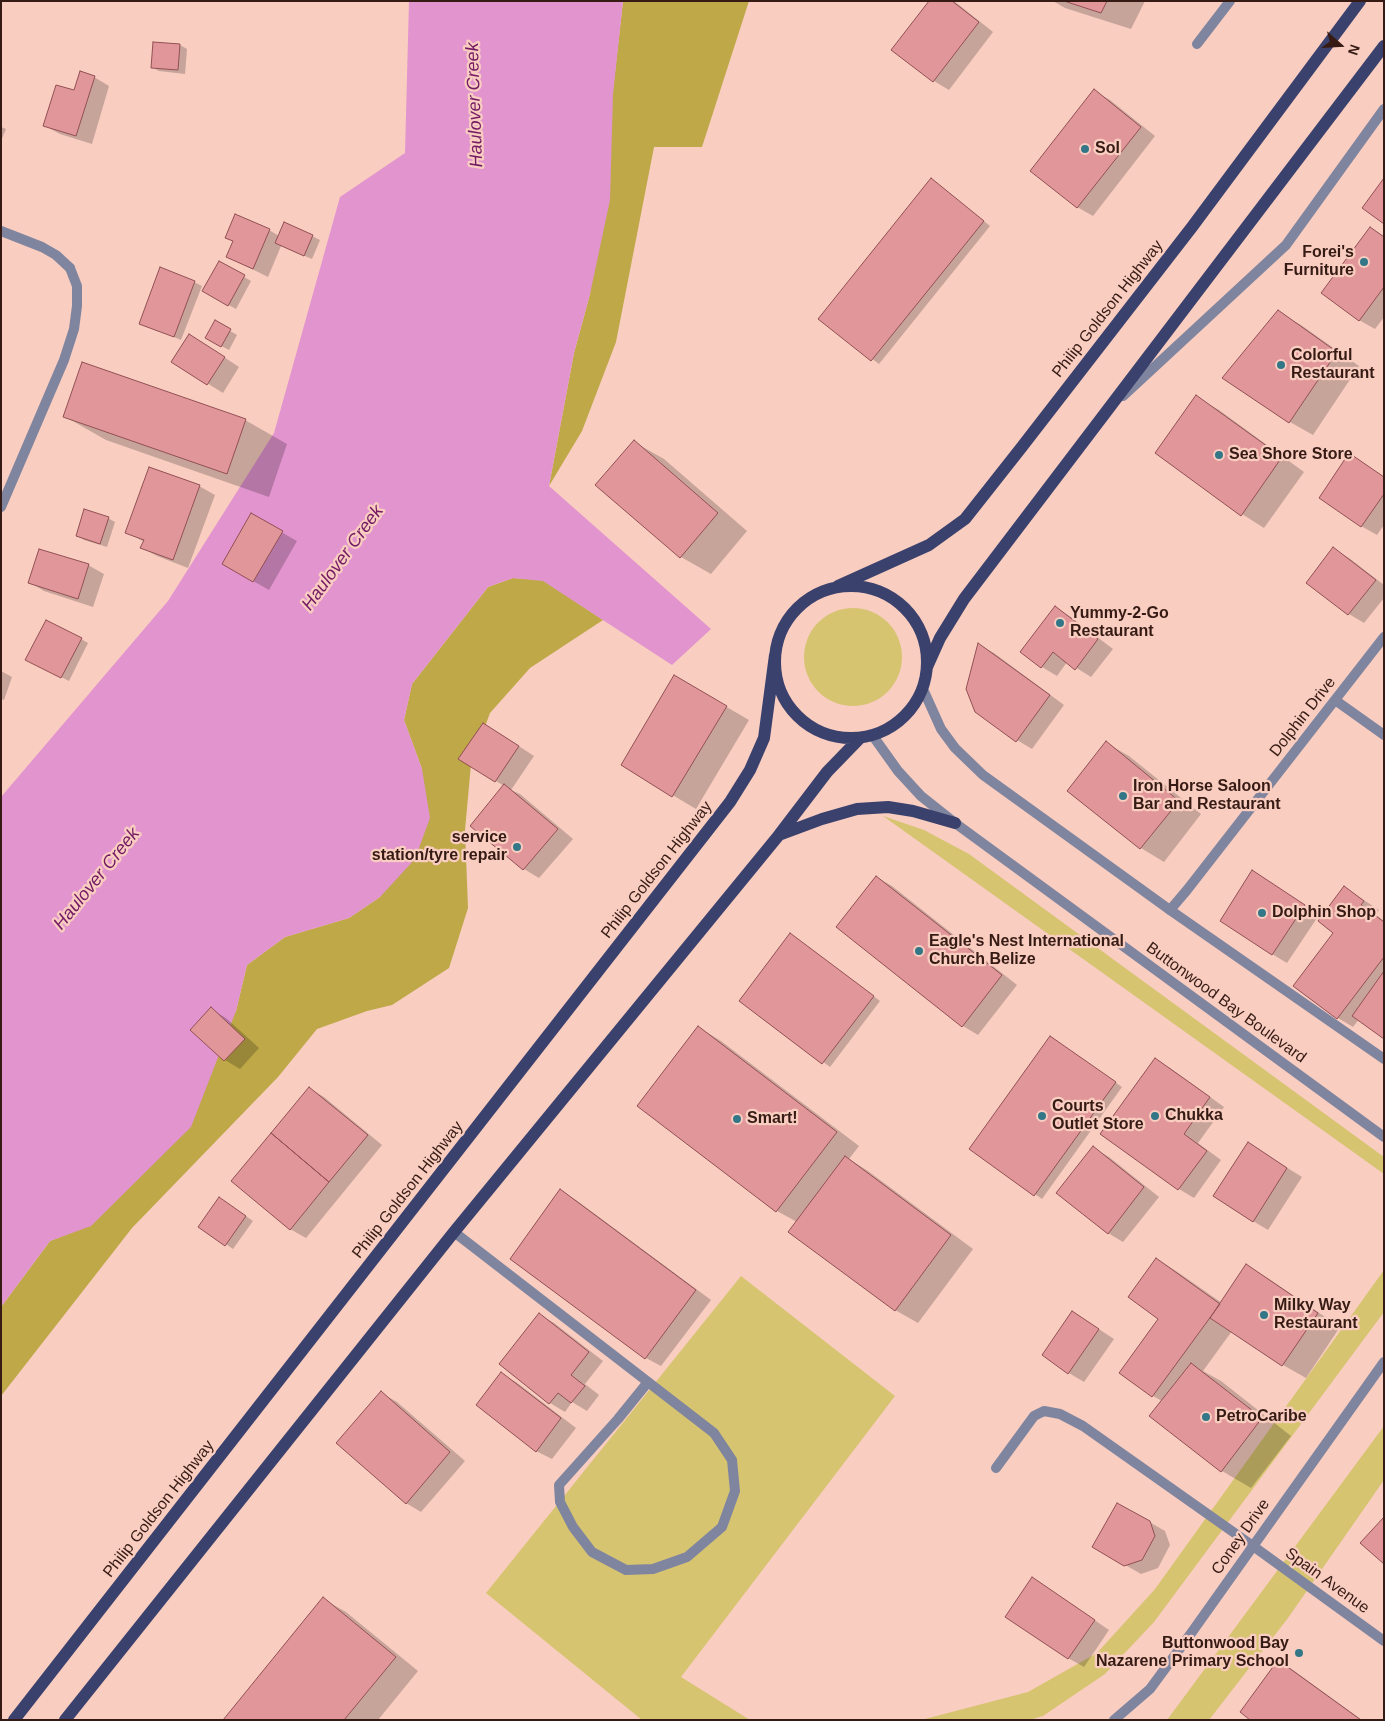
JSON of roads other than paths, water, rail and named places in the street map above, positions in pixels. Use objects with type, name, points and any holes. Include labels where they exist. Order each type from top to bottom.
[{"type":"main road","name":"Philip Goldson Highway","points":[[838,586],[929,545],[965,519],[1022,448],[1192,226],[1360,1]]},
{"type":"main road","points":[[65,1720],[454,1232],[779,835],[827,772],[867,737],[894,725],[911,709],[922,689],[927,667],[940,638],[964,599],[1384,46]]},
{"type":"main road","points":[[867,737],[837,738],[816,730],[798,717],[784,699],[776,678],[775,655],[782,631],[795,610],[815,594],[838,586],[862,585],[884,592],[903,605],[917,623],[926,644],[927,667]]},
{"type":"main road","name":"Philip Goldson Highway","points":[[14,1720],[730,802],[750,770],[764,738],[775,655]]},
{"type":"main road","points":[[779,835],[839,814],[872,808],[888,807],[913,811],[955,823]]},
{"type":"street","points":[[1197,44],[1230,1]]},
{"type":"street","points":[[1102,416],[1286,245],[1384,109]]},
{"type":"street","points":[[1,231],[42,247],[56,255],[70,268],[76,286],[77,306],[74,330],[64,360],[1,507]]},
{"type":"street","name":"Dolphin Drive","points":[[1170,910],[1384,637]]},
{"type":"street","points":[[922,689],[941,729],[955,748],[983,775],[1170,910],[1384,1060]]},
{"type":"street","points":[[1335,700],[1384,735]]},
{"type":"street","name":"Buttonwood Bay Boulevard","points":[[867,737],[921,796],[955,823],[1384,1137]]},
{"type":"street","points":[[454,1232],[714,1433],[732,1460],[735,1491],[722,1526],[687,1557],[653,1569],[626,1570],[592,1552],[573,1527],[560,1502],[559,1485],[648,1382]]},
{"type":"street","name":"Coney Drive","points":[[1114,1720],[1150,1689],[1384,1362]]},
{"type":"street","name":"Spain Avenue","points":[[996,1468],[1034,1416],[1044,1411],[1060,1414],[1083,1426],[1384,1640]]},
{"type":"water","name":"Haulover Creek","points":[[409,1],[623,1],[613,94],[610,200],[590,294],[574,353],[549,486],[711,629],[672,665],[543,581],[513,578],[488,587],[412,684],[404,720],[422,769],[430,818],[415,859],[380,897],[349,918],[285,937],[247,965],[236,1011],[191,1127],[91,1226],[50,1241],[1,1307],[1,797],[168,601],[274,433],[340,197],[405,153]]},
{"type":"place","name":"Sol","points":[[1085,149]]},
{"type":"place","name":"Forei's Furniture","points":[[1364,262]]},
{"type":"place","name":"Colorful Restaurant","points":[[1281,365]]},
{"type":"place","name":"Sea Shore Store","points":[[1219,455]]},
{"type":"place","name":"Yummy-2-Go Restaurant","points":[[1060,623]]},
{"type":"place","name":"Iron Horse Saloon Bar and Restaurant","points":[[1123,796]]},
{"type":"place","name":"service station/tyre repair","points":[[517,847]]},
{"type":"place","name":"Dolphin Shop","points":[[1262,913]]},
{"type":"place","name":"Eagle's Nest International Church Belize","points":[[919,951]]},
{"type":"place","name":"Courts Outlet Store","points":[[1042,1116]]},
{"type":"place","name":"Chukka","points":[[1155,1116]]},
{"type":"place","name":"Smart!","points":[[737,1119]]},
{"type":"place","name":"Milky Way Restaurant","points":[[1264,1315]]},
{"type":"place","name":"PetroCaribe","points":[[1206,1417]]},
{"type":"place","name":"Buttonwood Bay Nazarene Primary School","points":[[1299,1653]]}]
